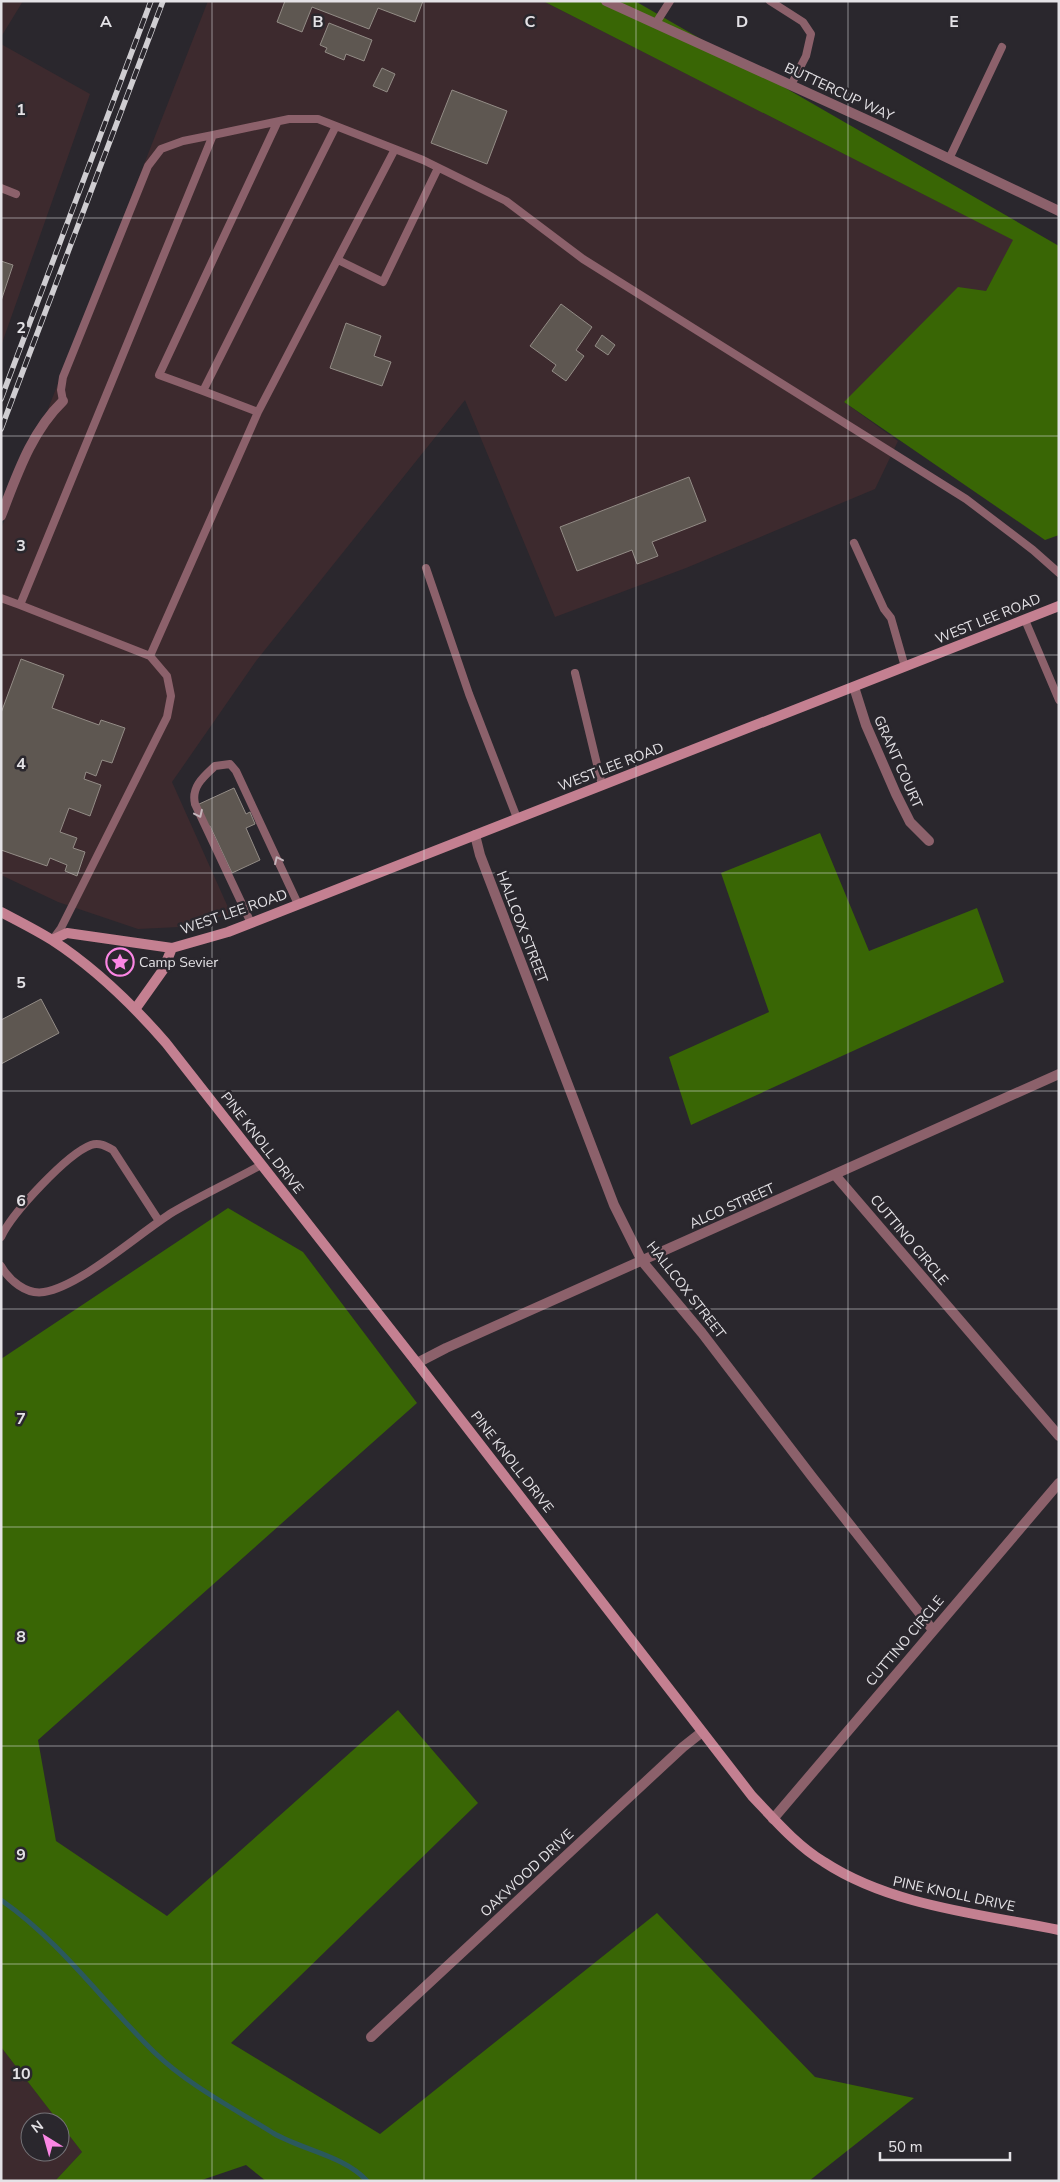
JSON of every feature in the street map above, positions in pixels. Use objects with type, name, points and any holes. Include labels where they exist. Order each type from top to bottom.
[{"type":"street","name":"BUTTERCUP WAY","points":[[606,1],[949,158],[1059,211]]},
{"type":"street","points":[[1,516],[35,436],[63,400]]},
{"type":"street","name":"WEST LEE ROAD","points":[[52,940],[67,933],[172,948],[205,940],[1059,606]]},
{"type":"street","name":"GRANT COURT","points":[[854,687],[866,725],[896,794],[910,822],[929,841]]},
{"type":"street","name":"HALLCOX STREET","points":[[475,835],[480,855],[614,1204],[642,1260],[702,1332],[813,1478],[932,1629]]},
{"type":"street","name":"PINE KNOLL DRIVE","points":[[1,912],[52,940],[136,1008],[417,1363],[752,1796],[794,1840],[822,1862],[851,1879],[882,1892],[1059,1930]]},
{"type":"street","name":"WEST LEE ROAD","points":[[136,1008],[162,970],[172,948]]},
{"type":"street","name":"ALCO STREET","points":[[417,1363],[446,1348],[1059,1074]]},
{"type":"street","name":"CUTTINO CIRCLE","points":[[835,1175],[1059,1436]]},
{"type":"street","name":"CUTTINO CIRCLE","points":[[774,1818],[932,1629],[1059,1483]]},
{"type":"street","name":"OAKWOOD DRIVE","points":[[371,2037],[683,1747],[702,1732]]},
{"type":"lane","points":[[656,23],[670,1]]},
{"type":"lane","points":[[770,1],[803,22],[811,34],[806,56],[791,85]]},
{"type":"lane","points":[[949,158],[1002,47]]},
{"type":"lane","points":[[63,400],[61,390],[63,377],[148,166],[161,149],[183,141],[289,119],[318,119],[395,149],[506,201],[583,259],[966,498],[1033,550],[1059,573]]},
{"type":"lane","points":[[258,412],[159,375],[277,123]]},
{"type":"lane","points":[[203,391],[336,126]]},
{"type":"lane","points":[[20,605],[213,134]]},
{"type":"lane","points":[[150,656],[258,412],[395,149]]},
{"type":"lane","points":[[338,260],[383,282],[438,168]]},
{"type":"lane","points":[[1,188],[16,194]]},
{"type":"lane","points":[[854,543],[884,609],[891,618],[904,667]]},
{"type":"lane","points":[[426,568],[469,694],[517,818]]},
{"type":"lane","points":[[1,598],[150,656],[167,676],[171,696],[167,717],[61,928],[52,940]]},
{"type":"lane","points":[[1026,620],[1059,700]]},
{"type":"lane","points":[[575,673],[602,785]]},
{"type":"lane","points":[[252,923],[195,804],[193,795],[195,788],[215,766],[230,764],[236,771],[298,904]]},
{"type":"lane","points":[[1,1237],[8,1224],[56,1171],[92,1145],[104,1144],[113,1150],[159,1221]]},
{"type":"lane","points":[[1,1266],[11,1280],[25,1289],[43,1293],[70,1282],[159,1221],[261,1165]]},
{"type":"shaded area","points":[[1,1],[23,1],[1,37]]},
{"type":"shaded area","points":[[208,1],[543,1],[1014,240],[986,291],[844,402],[898,441],[875,489],[686,568],[555,617],[465,400],[256,661],[172,782],[231,914],[179,927],[138,929],[58,902],[1,875],[1,529]]},
{"type":"shaded area","points":[[1,44],[90,94],[1,346]]},
{"type":"shaded area","points":[[1,2047],[51,2112],[20,2112],[20,2162],[70,2162],[70,2136],[82,2152],[55,2181],[1,2181]]},
{"type":"green space","points":[[543,1],[635,1],[1059,246],[1059,535],[1045,540],[844,402],[958,287],[986,291],[1013,240]]},
{"type":"green space","points":[[820,833],[869,951],[977,908],[1004,982],[691,1125],[669,1057],[769,1012],[721,873]]},
{"type":"green space","points":[[228,1208],[303,1252],[417,1403],[38,1740],[56,1841],[167,1916],[398,1710],[478,1803],[231,2043],[380,2134],[657,1913],[815,2077],[914,2098],[809,2181],[266,2181],[246,2165],[199,2181],[55,2181],[82,2152],[70,2136],[70,2112],[51,2112],[1,2047],[1,1359]]},
{"type":"building","points":[[285,1],[423,1],[415,22],[378,8],[369,29],[312,7],[302,32],[277,22]]},
{"type":"building","points":[[329,23],[372,40],[364,61],[346,54],[344,60],[325,52],[327,48],[320,45]]},
{"type":"building","points":[[382,68],[395,74],[387,92],[373,86]]},
{"type":"building","points":[[452,90],[507,111],[487,164],[431,143]]},
{"type":"building","points":[[1,261],[13,265],[1,301]]},
{"type":"building","points":[[561,304],[592,327],[576,350],[584,356],[566,381],[552,371],[556,365],[530,346]]},
{"type":"building","points":[[346,323],[381,336],[374,356],[391,362],[382,386],[330,368]]},
{"type":"building","points":[[602,335],[615,345],[608,355],[595,346]]},
{"type":"building","points":[[689,477],[706,521],[652,542],[658,556],[637,564],[632,550],[577,571],[560,527]]},
{"type":"building","points":[[21,659],[64,675],[52,708],[99,725],[101,720],[125,728],[112,763],[102,760],[96,776],[86,772],[84,779],[101,785],[90,816],[69,808],[60,832],[77,838],[73,848],[85,852],[77,876],[65,871],[67,865],[50,858],[47,866],[1,850],[1,713]]},
{"type":"building","points":[[234,788],[246,814],[250,812],[255,824],[246,828],[260,860],[232,873],[210,826],[207,827],[197,805]]},
{"type":"building","points":[[41,999],[59,1033],[1,1064],[1,1020]]},
{"type":"waterway","points":[[1,1900],[43,1934],[135,2033],[181,2075],[211,2096],[273,2133],[347,2165],[367,2181]]},
{"type":"railway","points":[[1,399],[151,1]]},
{"type":"railway","points":[[1,429],[163,1]]},
{"type":"place","name":"Camp Sevier","points":[[120,962]]}]
